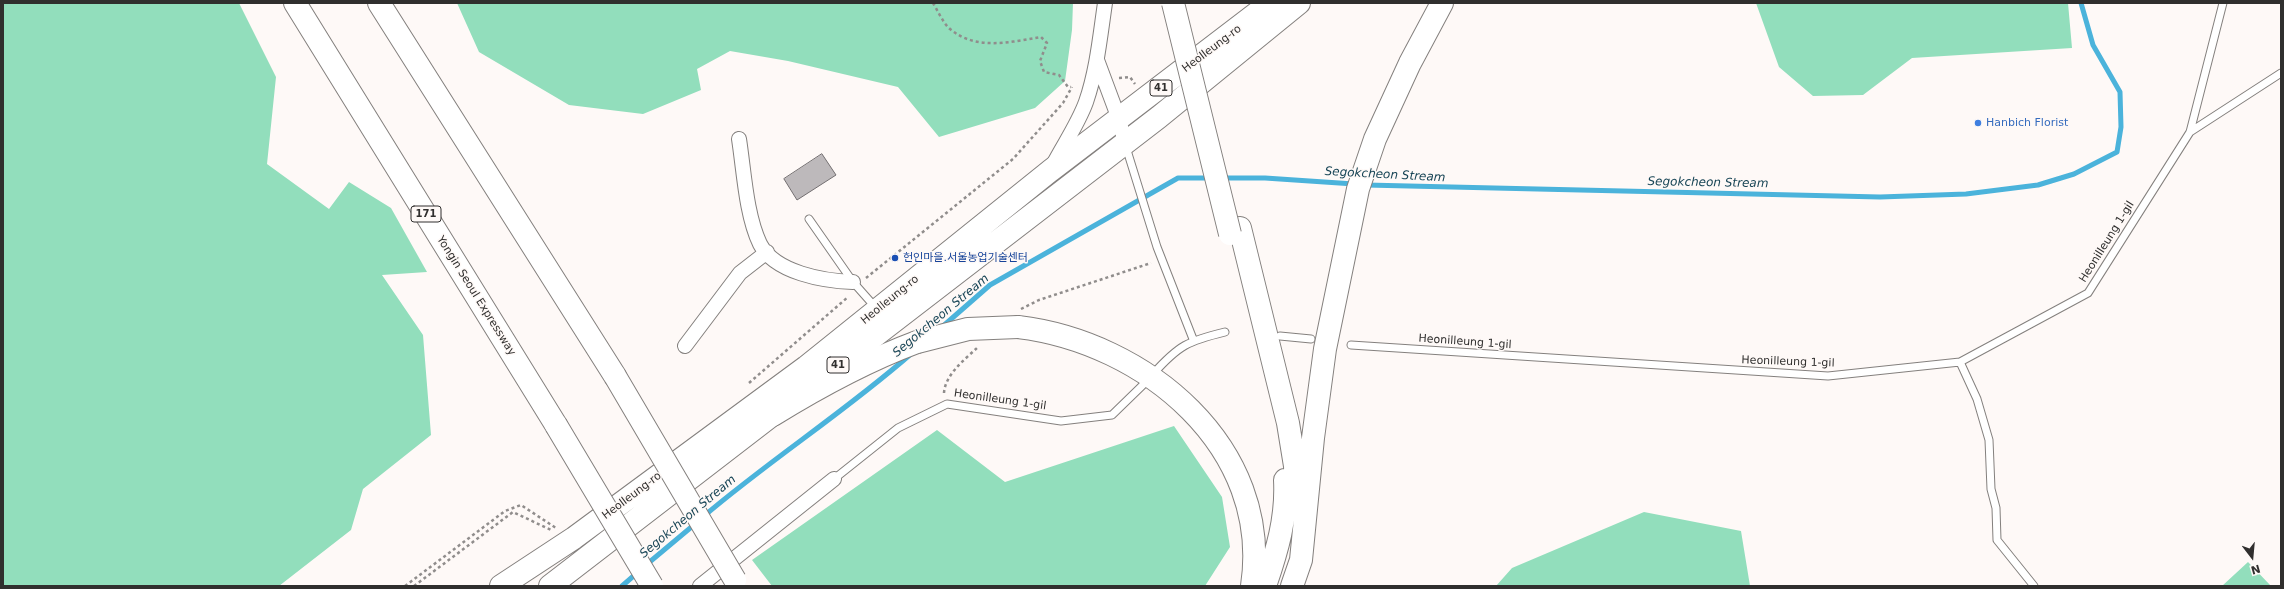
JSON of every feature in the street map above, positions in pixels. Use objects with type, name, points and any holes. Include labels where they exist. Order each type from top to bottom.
[{"type":"main road","name":"Yongin Seoul Expressway","points":[[295,3],[556,425],[652,586]]},
{"type":"main road","points":[[380,3],[615,376],[737,583]]},
{"type":"main road","points":[[1172,3],[1288,423],[1295,466],[1296,515],[1291,561],[1284,586]]},
{"type":"main road","points":[[1185,3],[1278,426],[1283,459],[1285,492],[1283,523],[1265,586]]},
{"type":"main road","name":"Heolleung-ro","points":[[501,586],[566,535],[806,366],[1050,171],[1145,100],[1270,3]]},
{"type":"main road","name":"Heolleung-ro","points":[[550,586],[1125,143],[1299,3]]},
{"type":"main road","points":[[1292,586],[1301,560],[1313,438],[1325,349],[1347,235],[1358,189],[1375,139],[1410,63],[1442,3]]},
{"type":"main road","points":[[773,414],[819,386],[859,365],[917,342],[968,329],[1018,327],[1056,333],[1076,339],[1124,360],[1164,388],[1208,428],[1219,442],[1234,469],[1249,513],[1255,551],[1252,586]]},
{"type":"street","points":[[1105,3],[1098,60],[1099,82],[1119,119],[1125,143]]},
{"type":"street","points":[[1050,171],[1085,104],[1099,82]]},
{"type":"street","points":[[739,140],[750,210],[760,245],[774,260],[801,274],[826,281],[854,284]]},
{"type":"street","points":[[685,346],[740,273],[767,252]]},
{"type":"street","points":[[700,586],[834,479]]},
{"type":"lane","name":"Heonilleung 1-gil","points":[[1351,345],[1828,376],[1960,362],[2088,293],[2190,132],[2223,3]]},
{"type":"lane","name":"Heonilleung 1-gil","points":[[2190,132],[2281,73]]},
{"type":"lane","points":[[1125,143],[1156,247],[1193,340]]},
{"type":"lane","points":[[810,218],[854,284],[877,309]]},
{"type":"lane","points":[[1153,374],[1170,355],[1193,340],[1225,332]]},
{"type":"lane","points":[[1280,336],[1311,339]]},
{"type":"lane","points":[[1960,362],[1977,399],[1989,440],[1991,489],[1996,508],[1997,540],[2034,586]]},
{"type":"lane","name":"Heonilleung 1-gil","points":[[834,479],[898,428],[947,404],[1061,420],[1112,415],[1148,380]]},
{"type":"path","points":[[933,3],[950,29],[972,40],[995,44],[1041,36],[1047,43],[1040,61],[1044,72],[1059,75],[1068,88],[1130,77],[1145,100]]},
{"type":"path","points":[[748,385],[848,296],[854,284],[1013,159],[1063,103],[1072,87]]},
{"type":"path","points":[[405,586],[505,511],[521,505],[566,535]]},
{"type":"path","points":[[414,586],[513,512],[566,535]]},
{"type":"green space","points":[[3,3],[239,3],[276,77],[267,164],[329,209],[349,182],[391,208],[427,272],[382,275],[423,335],[431,435],[363,489],[351,530],[279,586],[3,586]]},
{"type":"green space","points":[[457,3],[1073,3],[1072,30],[1065,81],[1035,108],[939,137],[898,87],[788,61],[730,51],[697,69],[701,90],[643,114],[569,105],[479,52]]},
{"type":"green space","points":[[1756,3],[2068,3],[2072,48],[1912,58],[1863,95],[1813,96],[1779,67]]},
{"type":"green space","points":[[1174,426],[1222,497],[1230,547],[1205,586],[772,586],[752,560],[937,430],[1005,482]]},
{"type":"green space","points":[[1644,512],[1741,531],[1750,586],[1496,586],[1512,568]]},
{"type":"green space","points":[[2248,562],[2271,586],[2222,586]]},
{"type":"building","points":[[822,154],[836,175],[797,200],[784,179]]},
{"type":"waterway","name":"Segokcheon Stream","points":[[1366,185],[1880,197],[1966,194],[2038,185],[2074,174],[2117,152],[2121,127],[2120,92],[2093,45],[2081,3]]},
{"type":"waterway","name":"Segokcheon Stream","points":[[942,327],[990,285],[1178,178],[1210,178]]},
{"type":"waterway","name":"Segokcheon Stream","points":[[1222,178],[1265,178],[1354,184]]},
{"type":"waterway","name":"Segokcheon Stream","points":[[704,516],[729,495],[861,395],[912,353]]},
{"type":"waterway","name":"Segokcheon Stream","points":[[646,565],[695,524]]},
{"type":"waterway","name":"Segokcheon Stream","points":[[622,586],[637,573]]},
{"type":"place","name":"Hanbich Florist","points":[[1978,123]]},
{"type":"place","name":"헌인마을.서울농업기술센터","points":[[895,258]]}]
